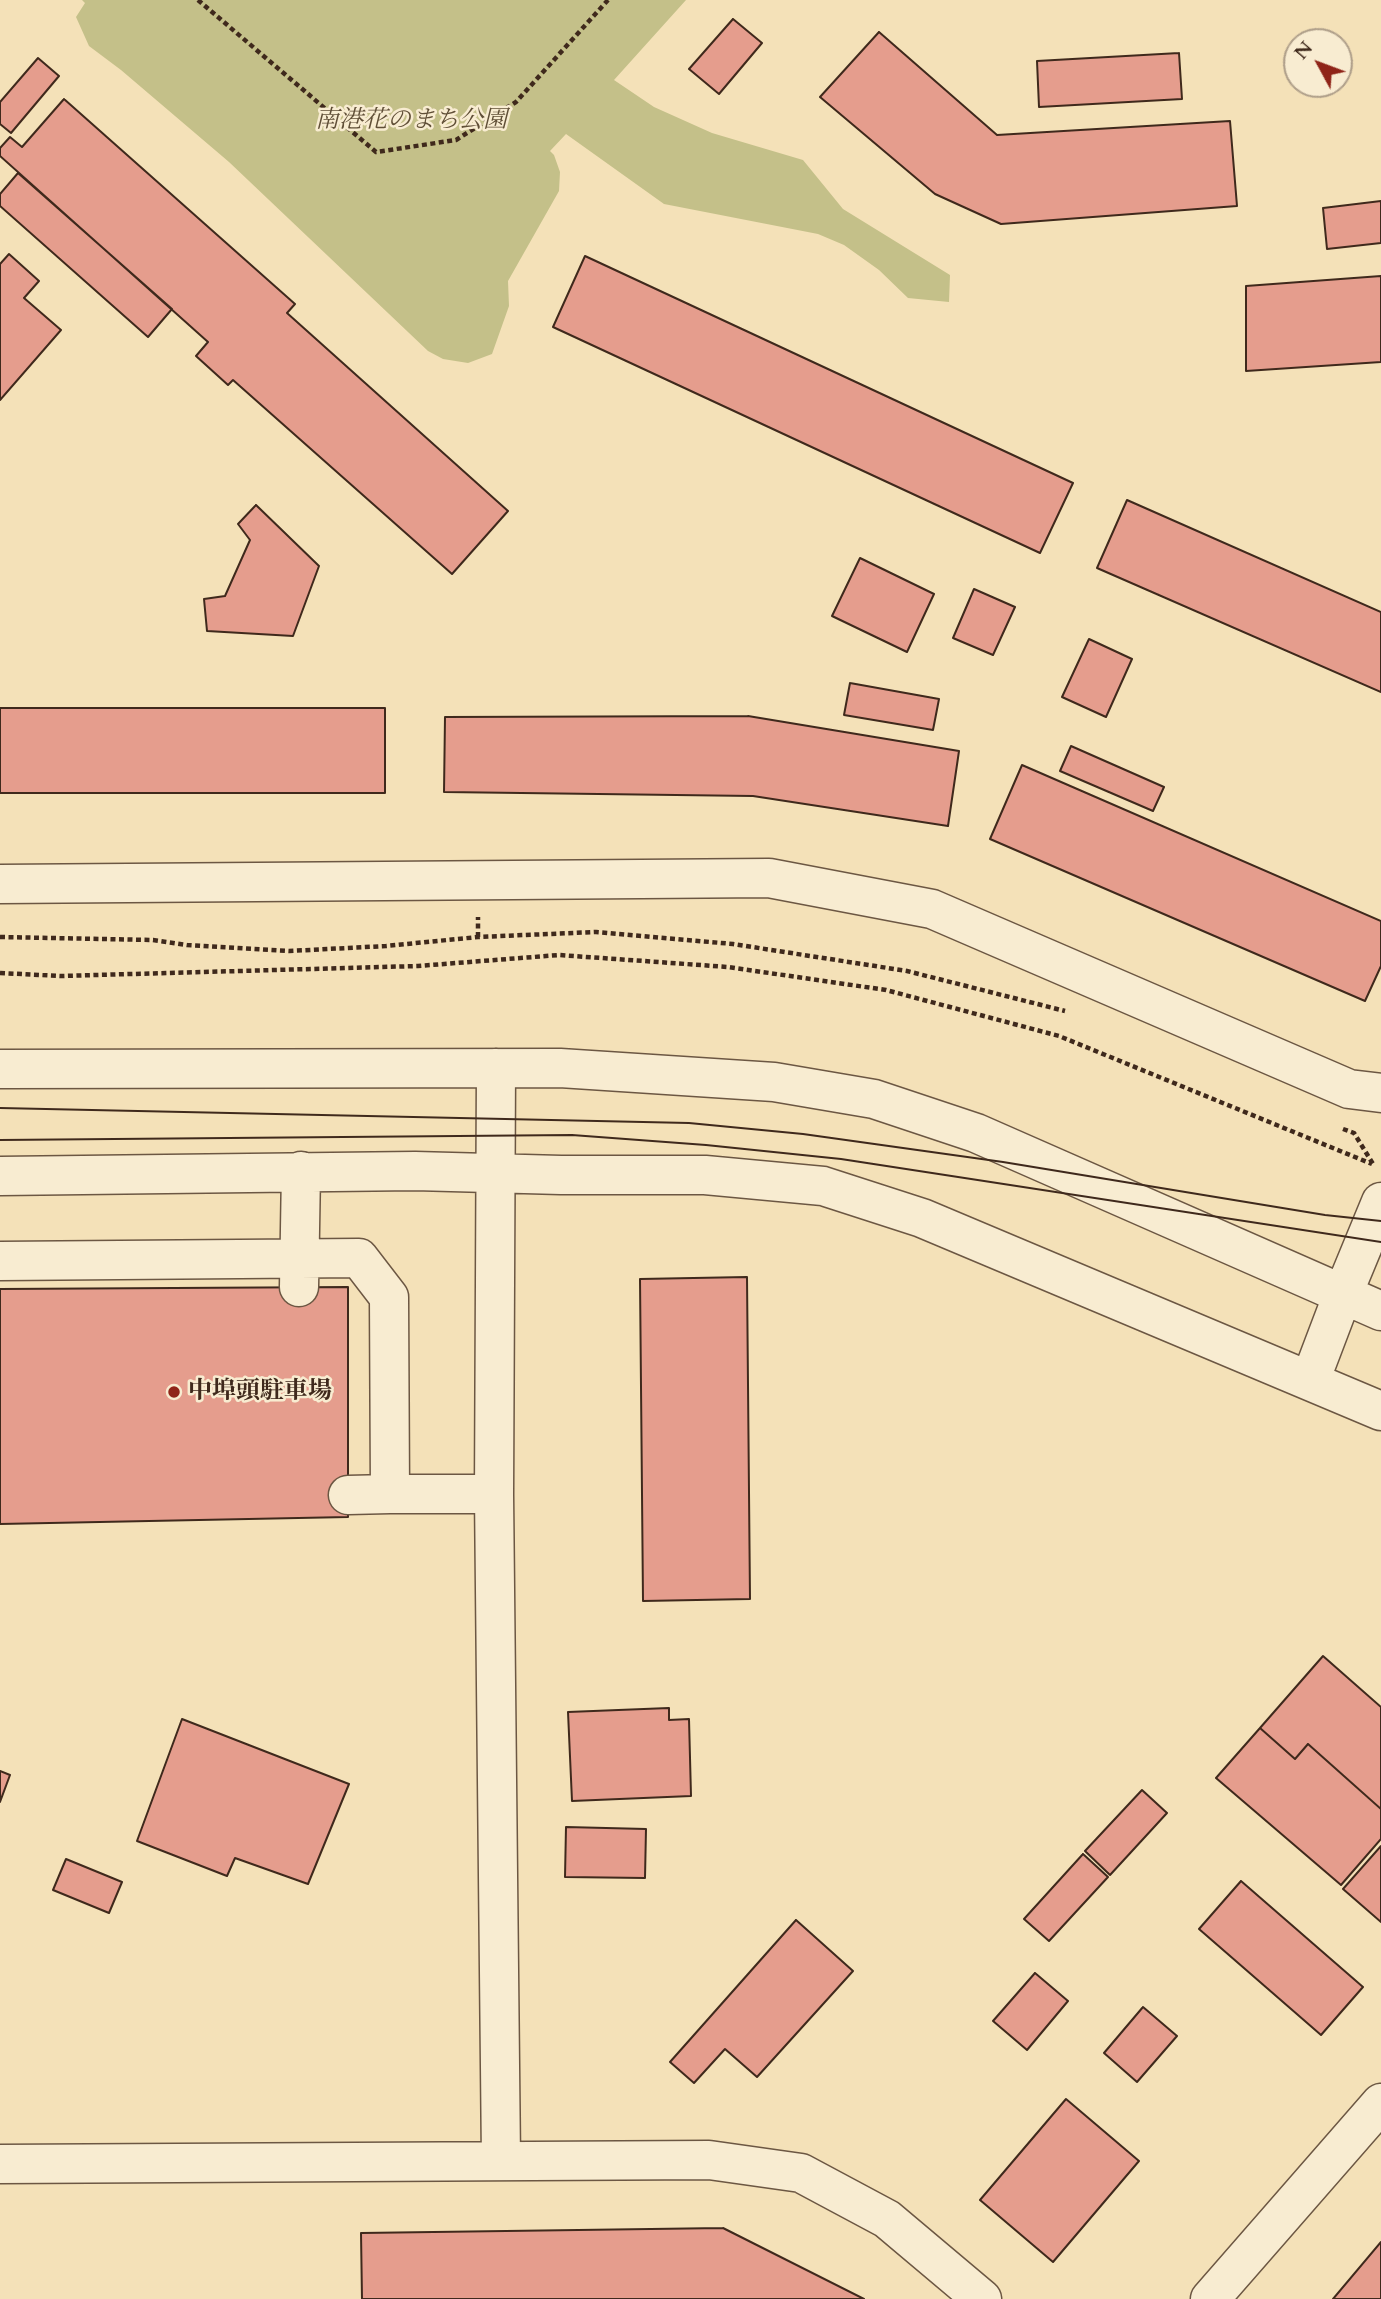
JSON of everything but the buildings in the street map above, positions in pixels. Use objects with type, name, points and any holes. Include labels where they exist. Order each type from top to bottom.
[{"type":"street","points":[[0,884],[769,878],[932,909],[1349,1089],[1381,1093]]},
{"type":"street","points":[[496,1068],[494,1493],[501,2161]]},
{"type":"street","points":[[0,1069],[560,1068],[774,1082],[874,1099],[976,1133],[1381,1311]]},
{"type":"street","points":[[299,1273],[301,1171]]},
{"type":"street","points":[[0,1176],[301,1171],[705,1175],[823,1186],[922,1218],[1381,1411]]},
{"type":"street","points":[[1310,1381],[1381,1202]]},
{"type":"street","points":[[0,1261],[299,1273],[359,1258],[389,1297],[390,1494]]},
{"type":"street","points":[[348,1495],[494,1493]]},
{"type":"street","points":[[1210,2299],[1381,2103]]},
{"type":"street","points":[[0,2164],[709,2160],[801,2173],[887,2219],[982,2299]]},
{"type":"path","points":[[198,0],[376,152],[456,140],[516,102],[608,0]]},
{"type":"path","points":[[0,937],[153,940],[187,945],[289,951],[386,946],[478,937],[596,932],[733,944],[907,971],[1069,1012]]},
{"type":"path","points":[[0,974],[60,976],[418,966],[559,955],[741,969],[886,989],[1059,1036],[1381,1167]]},
{"type":"path","points":[[1341,1128],[1354,1133],[1373,1164]]},
{"type":"green space","name":"南港花のまち公園","points":[[82,0],[686,0],[614,80],[654,107],[712,133],[803,160],[843,209],[950,275],[949,302],[908,298],[879,270],[844,245],[818,234],[664,204],[566,134],[550,151],[560,172],[559,191],[508,281],[509,306],[492,354],[468,363],[443,359],[428,351],[229,162],[89,46],[76,17],[85,3]]},
{"type":"tram line","points":[[0,1108],[689,1123],[803,1134],[1003,1162],[1325,1215],[1381,1221]]},
{"type":"tram line","points":[[0,1140],[572,1135],[841,1159],[1381,1242]]},
{"type":"place","name":"中埠頭駐車場","points":[[174,1392]]}]
